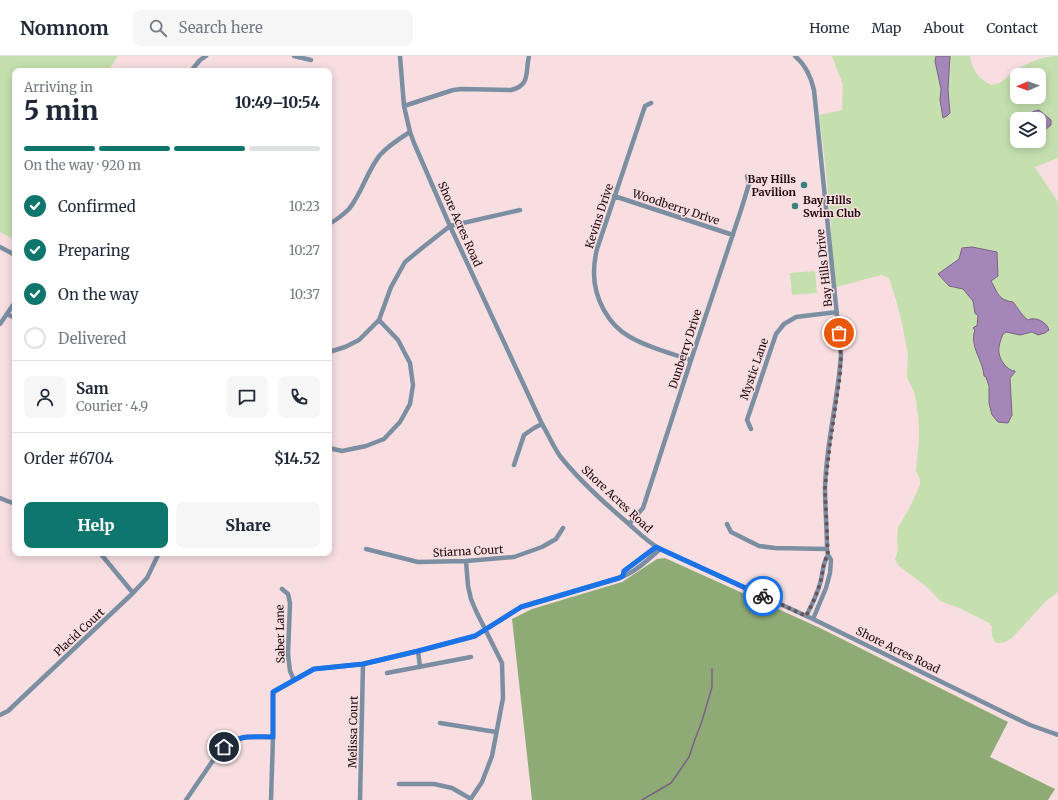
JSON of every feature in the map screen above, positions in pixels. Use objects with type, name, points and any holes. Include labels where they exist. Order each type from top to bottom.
[{"type":"street","points":[[194,68],[200,60],[206,56]]},
{"type":"street","points":[[294,56],[311,60]]},
{"type":"street","name":"Shore Acres Road","points":[[400,56],[404,106],[410,132],[450,226],[542,424],[560,455],[600,499],[658,548],[813,619],[1030,725],[1058,735]]},
{"type":"street","points":[[404,106],[453,90],[512,90],[519,88],[523,85],[526,79],[529,56]]},
{"type":"street","name":"Bay Hills Drive","points":[[795,56],[801,62],[811,78],[814,90],[841,355],[840,376],[825,484],[828,555],[831,560],[830,573],[826,588],[813,619]]},
{"type":"street","name":"Kevins Drive","points":[[651,103],[645,106],[597,249],[594,261],[596,292],[606,314],[618,329],[629,337],[653,348],[691,360]]},
{"type":"street","points":[[332,222],[343,215],[350,207],[380,156],[394,142],[410,132]]},
{"type":"street","name":"Dunberry Drive","points":[[629,524],[643,508],[749,184],[747,176]]},
{"type":"street","name":"Woodberry Drive","points":[[614,196],[732,234]]},
{"type":"street","points":[[332,351],[359,340],[379,320],[391,287],[405,262],[450,226],[520,210]]},
{"type":"street","points":[[0,247],[12,253]]},
{"type":"street","points":[[0,324],[12,306]]},
{"type":"street","name":"Mystic Lane","points":[[751,429],[747,420],[776,334],[784,324],[796,317],[837,312]]},
{"type":"street","points":[[7,314],[12,316]]},
{"type":"street","points":[[332,448],[342,450],[366,446],[384,438],[400,422],[410,404],[413,386],[410,363],[398,340],[379,320]]},
{"type":"street","points":[[514,465],[524,435],[542,424]]},
{"type":"street","points":[[0,498],[12,503]]},
{"type":"street","points":[[727,524],[731,532],[759,546],[775,548],[828,549]]},
{"type":"street","name":"Stiarna Court","points":[[366,549],[418,562],[466,561],[514,557],[542,547],[556,539],[563,528]]},
{"type":"street","points":[[271,800],[273,692],[314,669],[363,664],[475,636],[521,607],[627,575],[641,566],[658,548]]},
{"type":"street","name":"Bay Hills Drive","points":[[806,616],[818,590],[825,559],[828,555]]},
{"type":"street","points":[[102,556],[133,593]]},
{"type":"street","name":"Placid Court","points":[[0,715],[8,711],[133,593],[147,578],[158,556]]},
{"type":"street","points":[[399,784],[434,784],[452,788],[471,799],[482,782],[490,763],[503,698],[502,663],[471,599],[468,586],[466,561]]},
{"type":"street","name":"Saber Lane","points":[[282,589],[288,594],[290,603],[288,654],[290,671],[294,680]]},
{"type":"street","points":[[418,651],[420,667]]},
{"type":"street","points":[[386,673],[471,657]]},
{"type":"street","name":"Melissa Court","points":[[360,800],[363,664]]},
{"type":"street","points":[[440,723],[496,732]]},
{"type":"street","points":[[186,800],[218,752],[230,742],[242,737],[273,737]]},
{"type":"green space","points":[[0,56],[118,56],[110,68],[12,68],[12,238],[0,232]]},
{"type":"green space","points":[[832,56],[970,56],[974,70],[983,80],[991,85],[1000,82],[1010,74],[1010,104],[1046,104],[1046,68],[1020,68],[1045,57],[1058,56],[1058,158],[1035,167],[1058,202],[1058,592],[1046,601],[1013,637],[1005,642],[996,643],[992,635],[992,627],[989,623],[959,608],[940,601],[928,588],[899,566],[895,560],[898,550],[898,527],[908,511],[920,485],[920,479],[916,471],[919,424],[915,394],[907,377],[908,355],[902,323],[889,278],[881,275],[833,288],[831,227],[819,115],[842,110],[843,85]]},
{"type":"green space","points":[[815,271],[817,293],[792,295],[790,273]]},
{"type":"green space","points":[[665,558],[820,628],[1008,722],[990,757],[1055,789],[1048,800],[532,800],[512,619],[532,609],[622,582],[657,559]]},
{"type":"shaded area","points":[[936,56],[950,56],[948,90],[950,113],[943,118],[940,100],[941,89],[935,61]]},
{"type":"shaded area","points":[[1039,110],[1041,112],[1032,112]]},
{"type":"shaded area","points":[[1046,116],[1051,120],[1051,125],[1046,129]]},
{"type":"shaded area","points":[[972,247],[997,252],[998,276],[991,281],[1001,298],[1013,302],[1028,320],[1037,319],[1046,324],[1049,330],[1038,335],[1032,332],[1020,335],[1006,332],[1003,334],[999,346],[1000,356],[1007,367],[1012,371],[1015,371],[1010,378],[1012,415],[1008,423],[998,422],[992,415],[989,403],[989,386],[986,377],[984,376],[974,342],[975,330],[973,328],[977,326],[978,316],[975,313],[973,301],[963,289],[949,286],[938,274],[959,259],[962,248]]},
{"type":"waterway","points":[[642,800],[671,783],[689,757],[712,687],[712,669]]},
{"type":"way so far","points":[[763,596],[806,616],[818,590],[825,559],[828,555],[825,488],[840,376],[841,355],[839,333]]},
{"type":"place","name":"Bay Hills Pavilion","points":[[804,185]]},
{"type":"place","name":"Bay Hills Swim Club","points":[[795,206]]},
{"type":"route","points":[[224,747],[230,742],[242,737],[273,737],[273,692],[314,669],[363,664],[475,636],[521,607],[619,578],[623,576],[624,571],[656,547],[763,596]]}]
